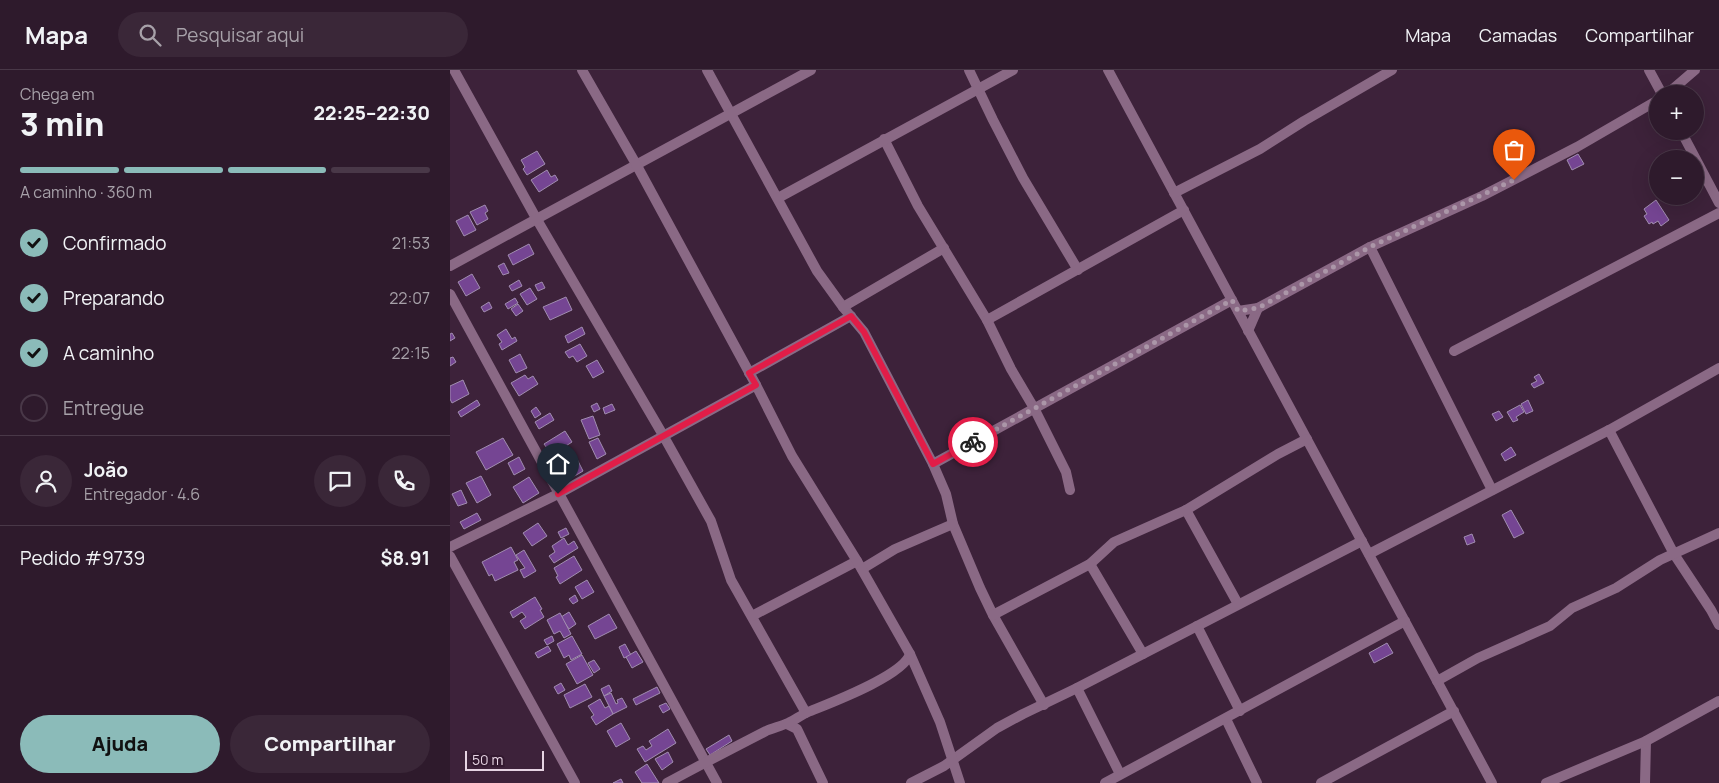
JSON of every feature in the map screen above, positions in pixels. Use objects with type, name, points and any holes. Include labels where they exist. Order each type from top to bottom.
[{"type":"street","points":[[454,70],[536,218],[711,521],[731,580],[752,616],[802,715],[797,729]]},
{"type":"street","points":[[582,70],[636,164],[756,385],[792,456],[859,565],[910,654],[930,696],[953,758],[960,783]]},
{"type":"street","points":[[707,70],[817,271],[864,332],[933,464],[946,494],[953,524],[993,615],[1044,705]]},
{"type":"street","points":[[450,266],[811,70]]},
{"type":"street","points":[[969,70],[1023,178],[1078,270]]},
{"type":"street","points":[[778,198],[1013,70]]},
{"type":"street","points":[[1108,70],[1492,783]]},
{"type":"street","points":[[1174,193],[1260,149],[1392,70]]},
{"type":"street","points":[[1649,70],[1657,85]]},
{"type":"street","points":[[1678,85],[1695,70]]},
{"type":"street","points":[[1238,311],[1258,308],[1370,247],[1482,196],[1577,147],[1649,105]]},
{"type":"street","points":[[884,139],[918,206],[987,320],[1011,369],[1034,408],[1066,472],[1070,490]]},
{"type":"street","points":[[1686,140],[1719,203]]},
{"type":"street","points":[[987,320],[1184,210]]},
{"type":"street","points":[[1454,351],[1719,212]]},
{"type":"street","points":[[1370,247],[1492,490]]},
{"type":"street","points":[[843,307],[944,248]]},
{"type":"street","points":[[450,294],[717,783]]},
{"type":"street","points":[[933,464],[1232,300]]},
{"type":"street","points":[[1248,331],[1258,308]]},
{"type":"street","points":[[749,373],[851,316]]},
{"type":"street","points":[[1369,554],[1609,430],[1719,368]]},
{"type":"street","points":[[450,547],[558,494],[756,385]]},
{"type":"street","points":[[1609,430],[1674,554],[1719,625]]},
{"type":"street","points":[[993,615],[1090,564],[1114,542],[1186,510],[1278,454],[1307,439]]},
{"type":"street","points":[[1186,510],[1238,604]]},
{"type":"street","points":[[752,616],[859,565],[953,524]]},
{"type":"street","points":[[1437,682],[1478,658],[1550,626],[1572,608],[1616,588],[1660,560],[1719,533]]},
{"type":"street","points":[[911,783],[944,766],[997,728],[1023,714],[1044,705],[1362,541]]},
{"type":"street","points":[[450,556],[575,783]]},
{"type":"street","points":[[1090,564],[1143,654]]},
{"type":"street","points":[[1105,783],[1405,621]]},
{"type":"street","points":[[1197,626],[1240,711]]},
{"type":"street","points":[[667,783],[768,730],[787,724],[802,715],[833,703],[876,682],[903,665],[908,660],[910,654]]},
{"type":"street","points":[[1077,688],[1120,774]]},
{"type":"street","points":[[1546,783],[1646,741],[1719,701]]},
{"type":"street","points":[[1322,783],[1454,711]]},
{"type":"street","points":[[1226,719],[1257,783]]},
{"type":"street","points":[[787,724],[797,729],[823,783]]},
{"type":"street","points":[[1645,783],[1646,741]]},
{"type":"building","points":[[537,151],[545,164],[527,175],[521,160]]},
{"type":"building","points":[[1578,154],[1584,164],[1572,170],[1567,160]]},
{"type":"building","points":[[547,170],[551,177],[555,175],[558,180],[539,192],[531,180]]},
{"type":"building","points":[[485,205],[488,211],[485,213],[488,219],[477,225],[470,212]]},
{"type":"building","points":[[1649,205],[1659,205],[1669,220],[1661,226],[1658,221],[1649,224],[1644,216],[1647,214],[1644,209]]},
{"type":"building","points":[[468,215],[476,230],[464,236],[456,221]]},
{"type":"building","points":[[529,244],[534,254],[513,265],[508,255]]},
{"type":"building","points":[[504,263],[509,273],[503,275],[498,266]]},
{"type":"building","points":[[472,274],[480,288],[466,296],[458,282]]},
{"type":"building","points":[[519,280],[522,286],[512,291],[509,286]]},
{"type":"building","points":[[542,282],[545,288],[538,291],[535,285]]},
{"type":"building","points":[[530,288],[537,299],[527,305],[520,294]]},
{"type":"building","points":[[566,297],[572,310],[550,320],[543,307]]},
{"type":"building","points":[[515,298],[518,303],[508,309],[505,304]]},
{"type":"building","points":[[489,302],[492,308],[484,312],[481,307]]},
{"type":"building","points":[[518,304],[523,311],[516,316],[511,309]]},
{"type":"building","points":[[582,327],[585,334],[568,343],[565,336]]},
{"type":"building","points":[[506,329],[512,339],[515,337],[517,341],[502,350],[499,344],[502,342],[497,335]]},
{"type":"building","points":[[452,333],[455,338],[450,341],[450,334]]},
{"type":"building","points":[[580,344],[587,356],[577,362],[573,356],[569,358],[565,352]]},
{"type":"building","points":[[520,354],[527,368],[516,373],[509,360]]},
{"type":"building","points":[[453,357],[456,362],[450,366],[450,358]]},
{"type":"building","points":[[597,360],[604,372],[593,378],[586,366]]},
{"type":"building","points":[[1539,374],[1544,383],[1534,388],[1531,384],[1537,381],[1534,377]]},
{"type":"building","points":[[525,375],[528,379],[533,376],[538,384],[519,396],[511,383]]},
{"type":"building","points":[[463,380],[469,394],[452,403],[450,399],[450,386]]},
{"type":"building","points":[[477,400],[480,405],[461,417],[458,412]]},
{"type":"building","points":[[1528,400],[1533,411],[1526,414],[1521,404]]},
{"type":"building","points":[[597,403],[600,409],[594,412],[591,406]]},
{"type":"building","points":[[612,404],[615,410],[605,414],[603,408]]},
{"type":"building","points":[[1520,405],[1524,412],[1516,417],[1518,420],[1513,422],[1507,412]]},
{"type":"building","points":[[536,407],[541,414],[535,418],[531,411]]},
{"type":"building","points":[[1499,411],[1503,417],[1496,421],[1492,414]]},
{"type":"building","points":[[550,413],[554,420],[539,429],[535,422]]},
{"type":"building","points":[[593,416],[600,435],[589,439],[581,420]]},
{"type":"building","points":[[565,431],[572,442],[552,455],[544,444]]},
{"type":"building","points":[[503,438],[513,455],[486,470],[476,452]]},
{"type":"building","points":[[598,438],[606,454],[597,459],[589,442]]},
{"type":"building","points":[[1511,447],[1516,455],[1505,461],[1501,454]]},
{"type":"building","points":[[519,457],[525,469],[514,475],[508,463]]},
{"type":"building","points":[[576,457],[583,471],[568,480],[560,466]]},
{"type":"building","points":[[481,476],[491,495],[477,503],[466,483]]},
{"type":"building","points":[[529,477],[539,493],[523,503],[513,487]]},
{"type":"building","points":[[461,490],[467,503],[458,506],[452,494]]},
{"type":"building","points":[[1511,510],[1524,533],[1514,538],[1502,515]]},
{"type":"building","points":[[477,513],[481,520],[464,529],[460,522]]},
{"type":"building","points":[[538,523],[547,536],[532,546],[523,533]]},
{"type":"building","points":[[566,528],[569,534],[561,538],[558,532]]},
{"type":"building","points":[[1472,534],[1475,542],[1467,545],[1464,537]]},
{"type":"building","points":[[564,538],[568,545],[574,541],[578,548],[554,563],[549,556],[555,552],[552,546]]},
{"type":"building","points":[[511,547],[518,560],[514,562],[518,570],[495,581],[492,574],[489,576],[482,562]]},
{"type":"building","points":[[524,550],[536,571],[524,578],[520,570],[525,568],[516,555]]},
{"type":"building","points":[[574,556],[582,570],[560,584],[554,568]]},
{"type":"building","points":[[587,580],[594,592],[582,599],[575,587]]},
{"type":"building","points":[[575,595],[578,601],[573,604],[569,599]]},
{"type":"building","points":[[535,597],[544,617],[525,629],[520,621],[526,617],[522,612],[513,618],[510,612]]},
{"type":"building","points":[[569,612],[576,624],[569,629],[561,617]]},
{"type":"building","points":[[560,613],[571,634],[564,638],[560,631],[554,634],[547,620]]},
{"type":"building","points":[[609,614],[617,628],[595,639],[588,626]]},
{"type":"building","points":[[552,636],[554,641],[547,645],[544,640]]},
{"type":"building","points":[[572,636],[582,654],[571,660],[569,655],[564,658],[557,644]]},
{"type":"building","points":[[1387,643],[1393,653],[1374,663],[1369,653]]},
{"type":"building","points":[[625,644],[631,655],[624,658],[619,647]]},
{"type":"building","points":[[548,646],[551,651],[538,658],[535,653]]},
{"type":"building","points":[[636,651],[643,662],[632,668],[626,657]]},
{"type":"building","points":[[582,655],[593,675],[577,684],[566,664]]},
{"type":"building","points":[[594,660],[600,669],[594,673],[588,663]]},
{"type":"building","points":[[561,683],[565,690],[558,694],[554,687]]},
{"type":"building","points":[[585,684],[592,697],[570,708],[564,695]]},
{"type":"building","points":[[609,685],[612,691],[604,696],[601,689]]},
{"type":"building","points":[[657,687],[660,693],[636,705],[633,699]]},
{"type":"building","points":[[611,693],[616,704],[618,703],[617,700],[622,698],[627,707],[613,714],[604,696]]},
{"type":"building","points":[[600,699],[605,708],[609,706],[613,714],[596,725],[591,717],[594,715],[588,706]]},
{"type":"building","points":[[666,703],[670,709],[663,713],[659,706]]},
{"type":"building","points":[[621,723],[630,739],[616,747],[607,731]]},
{"type":"building","points":[[668,729],[676,743],[645,762],[637,749],[643,746],[646,750],[652,746],[649,741]]},
{"type":"building","points":[[729,735],[732,741],[710,755],[706,749]]},
{"type":"building","points":[[668,752],[673,762],[662,770],[655,759]]},
{"type":"building","points":[[647,764],[659,783],[642,783],[635,772]]},
{"type":"building","points":[[621,779],[623,783],[613,783]]},
{"type":"way so far","points":[[973,442],[1232,300],[1238,311],[1258,308],[1370,247],[1423,224],[1514,180]]},
{"type":"route","points":[[558,494],[756,385],[749,373],[851,316],[864,332],[933,464],[973,442]]}]
